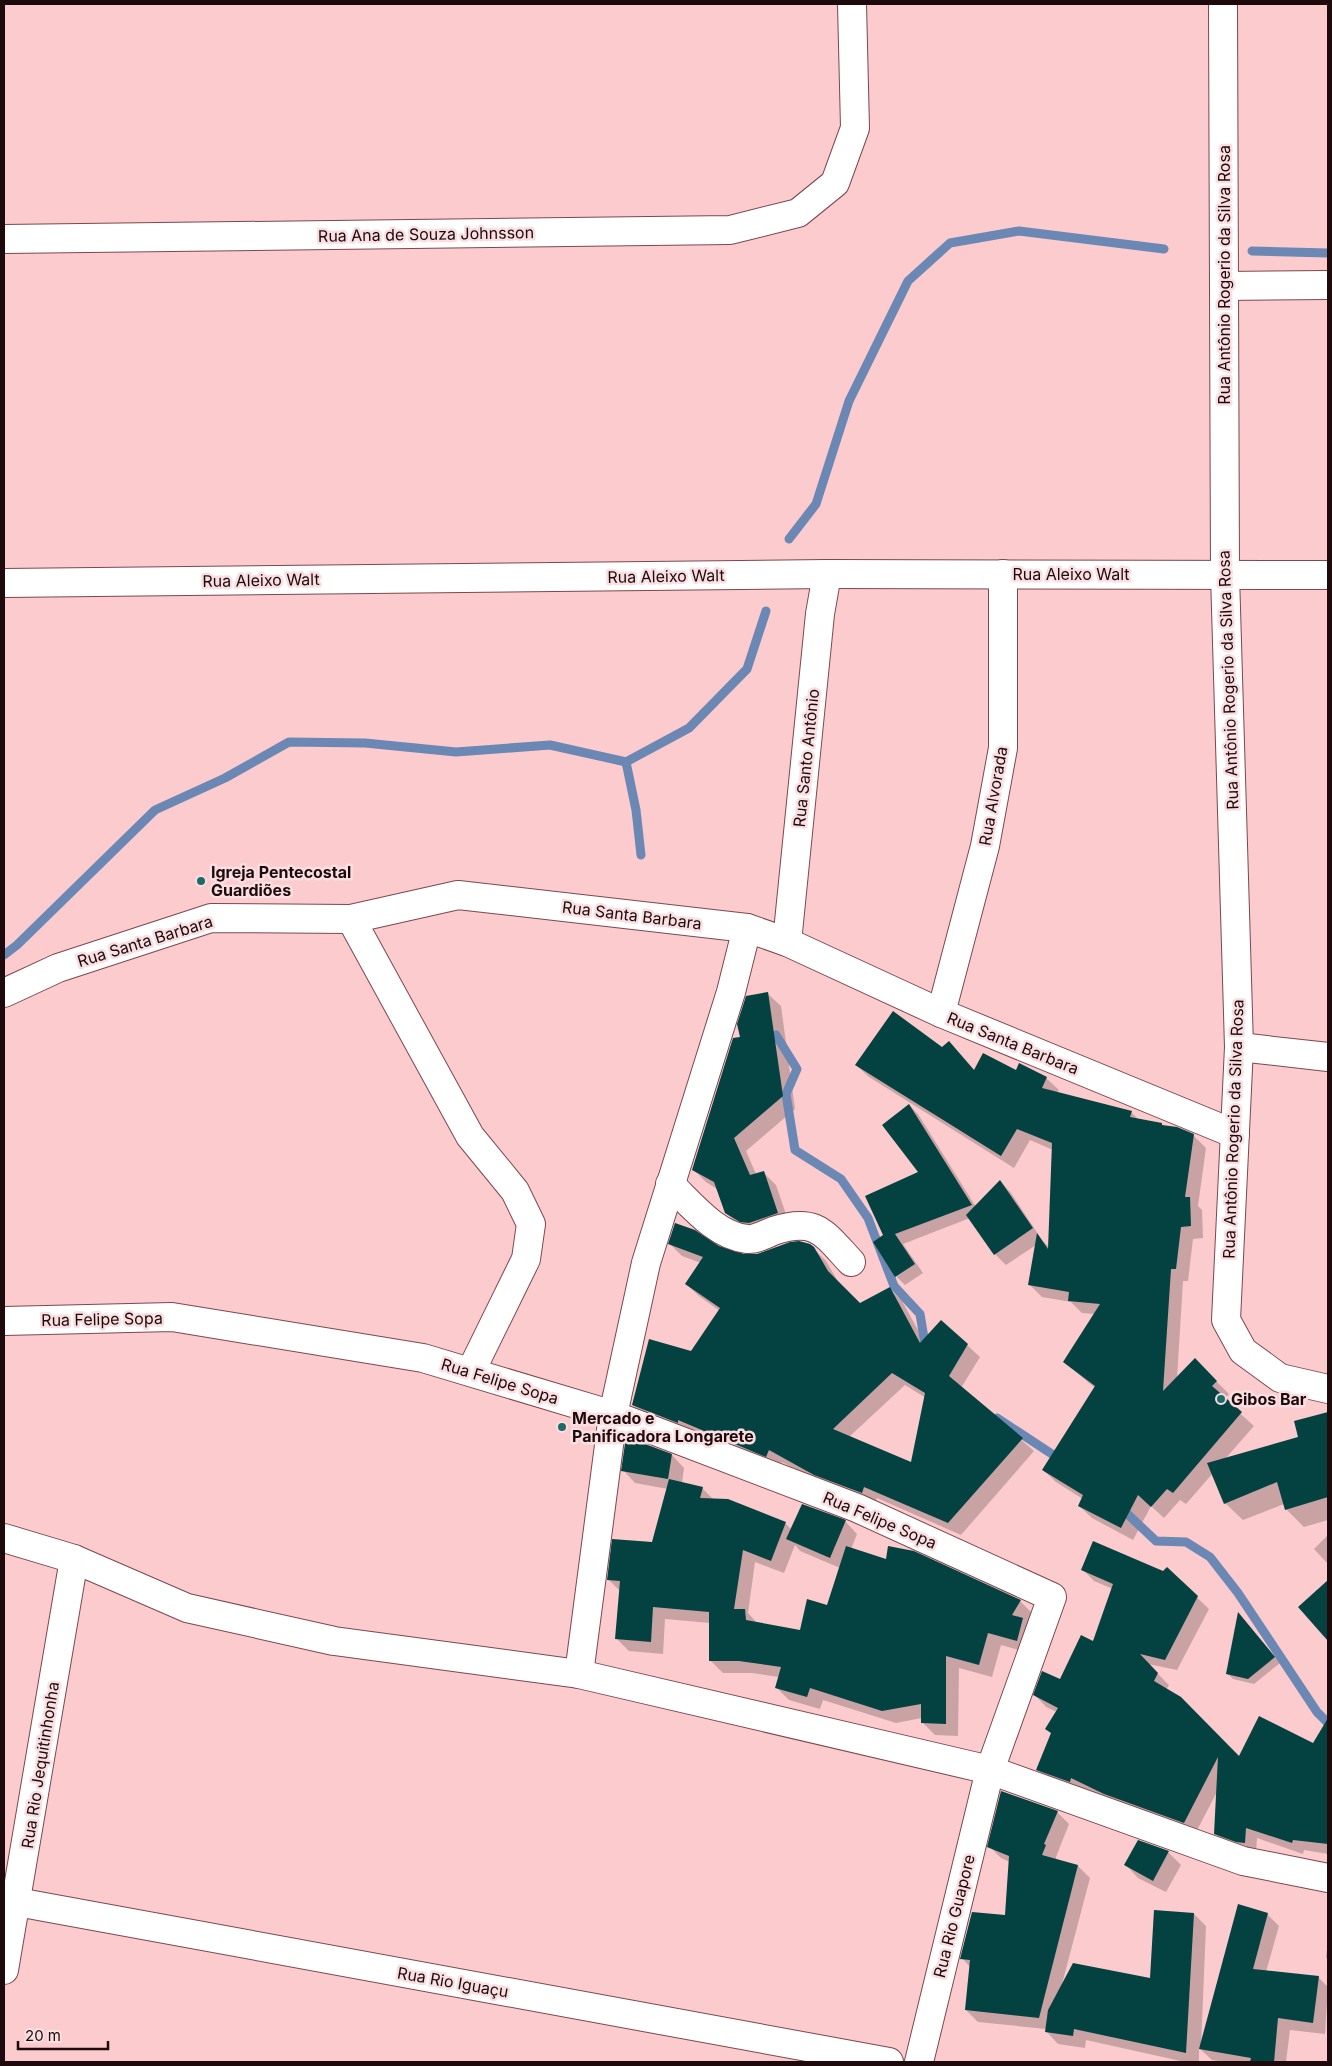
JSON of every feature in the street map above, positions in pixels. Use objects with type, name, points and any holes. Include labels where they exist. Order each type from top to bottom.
[{"type":"street","name":"Rua Ana de Souza Johnsson","points":[[4,239],[730,230],[798,213],[835,183],[856,128],[852,4]]},
{"type":"street","name":"Rua Antônio Rogerio da Silva Rosa","points":[[1223,4],[1224,575],[1239,1047],[1226,1320],[1243,1351],[1280,1378],[1328,1389]]},
{"type":"street","points":[[1224,286],[1328,285]]},
{"type":"street","name":"Rua Aleixo Walt","points":[[4,583],[827,574],[1328,575]]},
{"type":"street","name":"Rua Santo Antônio","points":[[787,942],[820,614],[827,574]]},
{"type":"street","name":"Rua Alvorada","points":[[941,1013],[985,846],[1002,748],[1003,574]]},
{"type":"street","name":"Rua Santa Barbara","points":[[4,993],[58,968],[211,918],[351,919],[458,895],[747,928],[787,942],[941,1013],[1235,1134]]},
{"type":"street","points":[[351,919],[470,1136],[515,1191],[531,1224],[526,1259],[471,1371]]},
{"type":"street","points":[[579,1674],[613,1415],[646,1263],[731,992],[747,928]]},
{"type":"street","points":[[1239,1047],[1328,1057]]},
{"type":"street","points":[[670,1184],[705,1217],[732,1235],[749,1239],[789,1226],[807,1225],[823,1232],[851,1262]]},
{"type":"street","name":"Rua Felipe Sopa","points":[[4,1321],[172,1317],[423,1358],[613,1415],[857,1508],[1052,1597]]},
{"type":"street","points":[[4,1538],[74,1559],[187,1608],[334,1641],[579,1674],[990,1770],[1243,1861],[1328,1878]]},
{"type":"street","name":"Rua Rio Jequitinhonha","points":[[4,1970],[74,1559]]},
{"type":"street","name":"Rua Rio Guapore","points":[[919,2062],[990,1770],[1052,1597]]},
{"type":"street","name":"Rua Rio Iguaçu","points":[[17,1902],[890,2062]]},
{"type":"building","points":[[768,992],[783,1096],[734,1138],[750,1175],[764,1171],[778,1213],[749,1223],[740,1222],[725,1213],[714,1182],[692,1170],[733,1038],[740,1037],[737,1024],[746,996]]},
{"type":"building","points":[[893,1011],[942,1047],[949,1041],[974,1070],[983,1053],[1016,1070],[1019,1063],[1047,1077],[1042,1088],[1132,1111],[1130,1117],[1162,1123],[1162,1125],[1177,1127],[1194,1134],[1185,1197],[1190,1197],[1191,1226],[1181,1227],[1176,1269],[1171,1269],[1163,1391],[1195,1358],[1217,1381],[1212,1386],[1242,1412],[1173,1493],[1167,1489],[1151,1507],[1138,1495],[1121,1528],[1078,1506],[1083,1495],[1042,1470],[1095,1386],[1063,1362],[1100,1304],[1068,1301],[1069,1292],[1028,1285],[1037,1233],[1048,1249],[1052,1143],[1017,1129],[1001,1156],[855,1065]]},
{"type":"building","points":[[909,1104],[972,1205],[895,1234],[915,1264],[895,1277],[873,1242],[883,1235],[865,1196],[918,1172],[882,1125]]},
{"type":"building","points":[[1000,1180],[1033,1228],[994,1255],[966,1215]]},
{"type":"building","points":[[675,1223],[695,1230],[719,1246],[744,1254],[757,1254],[790,1242],[799,1241],[814,1247],[828,1271],[860,1303],[890,1287],[920,1343],[941,1320],[968,1344],[949,1376],[1023,1438],[948,1523],[864,1487],[862,1493],[814,1475],[769,1450],[766,1457],[678,1420],[678,1423],[632,1405],[649,1339],[691,1351],[720,1308],[685,1284],[703,1257],[668,1244]],"holes":[[[892,1373],[925,1393],[911,1462],[833,1429]]]},
{"type":"building","points":[[1328,1412],[1328,1497],[1285,1510],[1277,1482],[1224,1504],[1207,1463],[1298,1437],[1294,1421]]},
{"type":"building","points":[[626,1437],[672,1454],[668,1479],[621,1471]]},
{"type":"building","points":[[669,1479],[703,1487],[700,1498],[728,1499],[786,1522],[771,1561],[743,1550],[734,1609],[745,1609],[746,1620],[800,1630],[807,1599],[827,1605],[846,1546],[886,1559],[888,1546],[914,1551],[1021,1600],[1012,1615],[1023,1618],[1017,1641],[988,1633],[979,1665],[946,1656],[946,1724],[921,1723],[921,1704],[882,1711],[810,1688],[807,1697],[775,1688],[781,1667],[739,1661],[709,1661],[709,1612],[653,1607],[651,1642],[615,1639],[620,1581],[607,1580],[612,1539],[652,1542]]},
{"type":"building","points":[[802,1504],[846,1520],[830,1558],[786,1539]]},
{"type":"building","points":[[1093,1541],[1163,1571],[1167,1567],[1198,1596],[1165,1660],[1140,1654],[1158,1673],[1154,1681],[1181,1697],[1239,1756],[1259,1716],[1313,1743],[1328,1718],[1328,1844],[1293,1840],[1292,1843],[1246,1828],[1245,1843],[1236,1842],[1214,1834],[1218,1757],[1184,1823],[1104,1794],[1071,1778],[1070,1782],[1036,1770],[1051,1733],[1045,1729],[1058,1708],[1033,1695],[1042,1671],[1060,1679],[1081,1635],[1093,1641],[1113,1584],[1081,1570]]},
{"type":"building","points":[[1328,1580],[1328,1641],[1298,1607]]},
{"type":"building","points":[[1238,1612],[1275,1657],[1248,1679],[1226,1674]]},
{"type":"building","points":[[1001,1791],[1058,1811],[1044,1844],[1046,1845],[1042,1855],[1078,1865],[1039,2018],[965,2010],[970,1960],[960,1959],[972,1912],[1005,1915],[1009,1856],[987,1847]]},
{"type":"building","points":[[1138,1840],[1169,1851],[1153,1881],[1124,1865]]},
{"type":"building","points":[[1238,1904],[1268,1913],[1253,1969],[1319,1976],[1313,2023],[1278,2018],[1274,2062],[1250,2062],[1251,2058],[1199,2049]]},
{"type":"building","points":[[1154,1910],[1194,1913],[1186,2053],[1074,2029],[1073,2036],[1045,2032],[1048,2010],[1073,1963],[1150,1978]]},
{"type":"waterway","points":[[789,539],[816,504],[849,401],[908,281],[950,243],[1019,231],[1164,249]]},
{"type":"waterway","points":[[1252,251],[1328,253]]},
{"type":"waterway","points":[[4,955],[17,945],[155,810],[225,778],[289,742],[365,743],[456,752],[550,745],[626,762],[689,728],[747,669],[766,611]]},
{"type":"waterway","points":[[626,762],[636,810],[641,855]]},
{"type":"waterway","points":[[776,1035],[797,1069],[786,1094],[795,1150],[841,1179],[868,1218],[894,1286],[920,1314],[926,1350]]},
{"type":"waterway","points":[[997,1418],[1061,1460]]},
{"type":"waterway","points":[[1120,1507],[1156,1541],[1186,1542],[1210,1557],[1238,1593],[1317,1712],[1328,1723]]},
{"type":"place","name":"Igreja Pentecostal Guardiões","points":[[201,881]]},
{"type":"place","name":"Gibos Bar","points":[[1221,1399]]},
{"type":"place","name":"Mercado e Panificadora Longarete","points":[[562,1427]]}]
